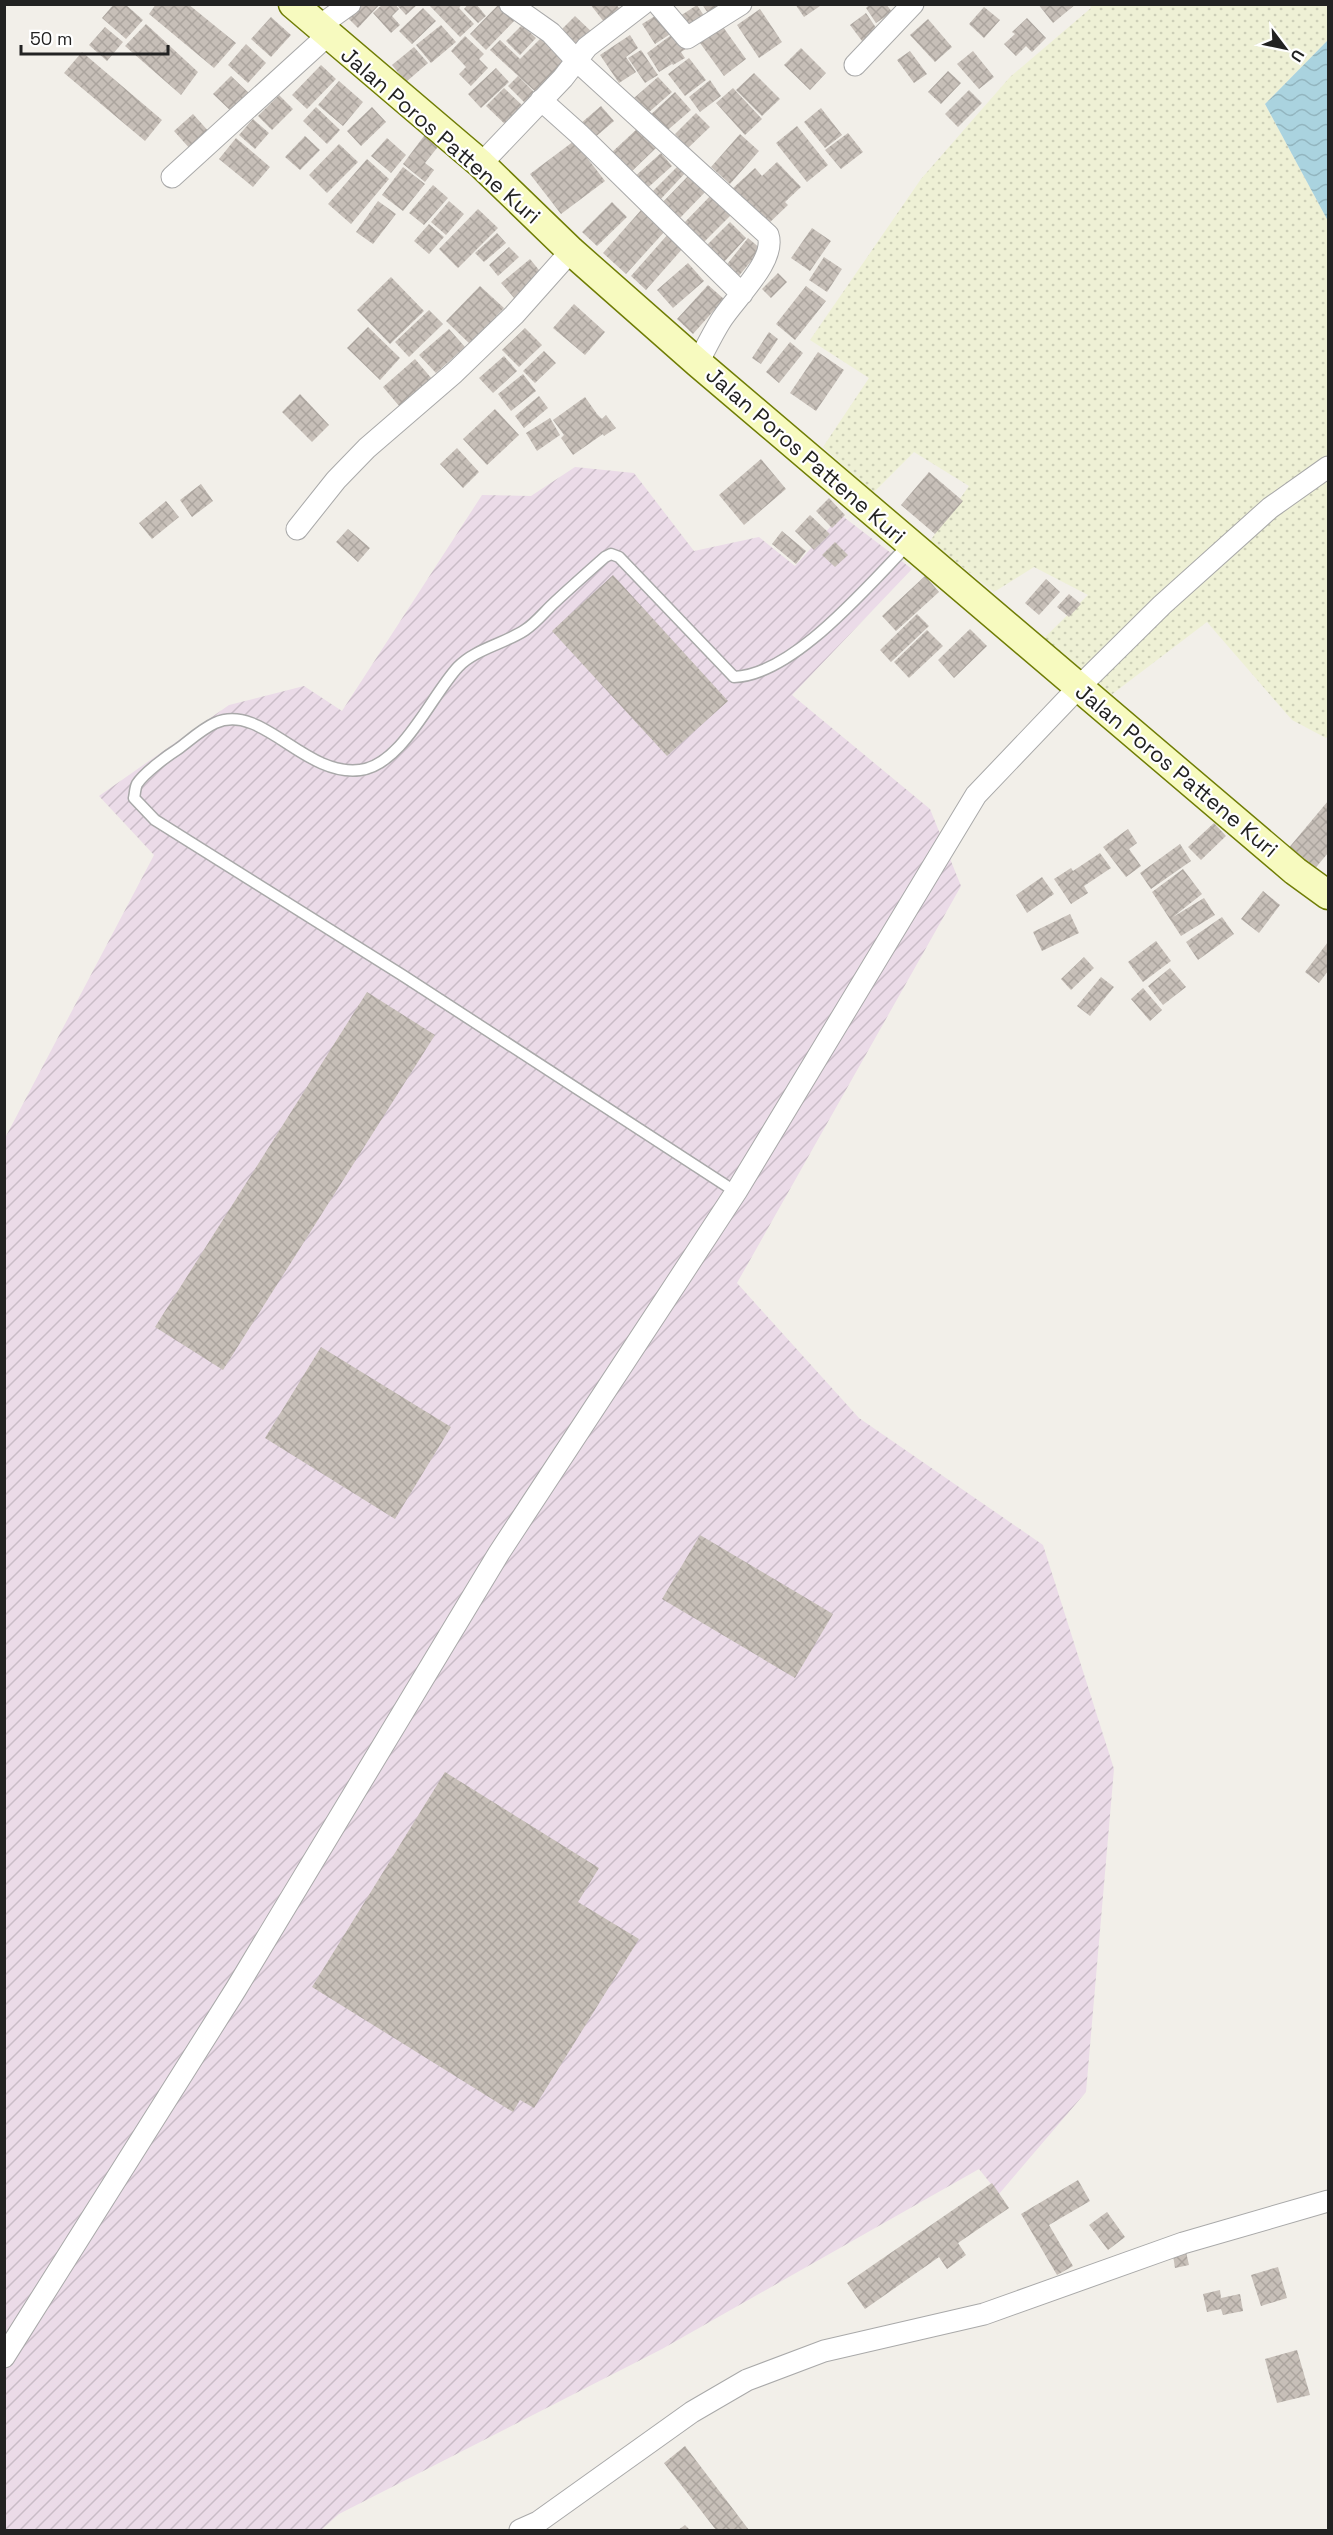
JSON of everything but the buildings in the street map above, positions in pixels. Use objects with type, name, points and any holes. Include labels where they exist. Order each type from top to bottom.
[{"type":"street","name":"Jalan Poros Pattene Kuri","points":[[293,4],[481,165],[571,251],[698,363],[1295,870],[1329,895]]},
{"type":"street","points":[[172,177],[350,4]]},
{"type":"street","points":[[510,4],[551,33],[577,61],[768,235],[770,245],[767,256],[742,294],[721,320],[698,363]]},
{"type":"street","points":[[481,165],[577,61],[587,47],[644,4]]},
{"type":"street","points":[[657,4],[687,38],[741,4]]},
{"type":"street","points":[[855,64],[913,4]]},
{"type":"street","points":[[541,100],[579,134],[742,294]]},
{"type":"street","points":[[297,529],[336,480],[367,448],[454,373],[514,315],[571,251]]},
{"type":"street","points":[[4,2357],[236,1989],[500,1553],[736,1192],[976,795],[1079,687],[1162,605],[1270,508],[1329,467]]},
{"type":"street","points":[[520,2530],[547,2515],[692,2412],[747,2380],[824,2351],[984,2314],[1184,2243],[1329,2201]]},
{"type":"lane","points":[[736,1192],[402,975],[154,820],[134,798],[137,784],[166,757],[216,723],[233,718],[253,723],[276,735],[299,753],[339,771],[362,770],[382,763],[402,742],[459,666],[526,629],[611,554],[618,557],[734,677],[743,676],[790,656],[814,638],[909,544]]},
{"type":"shaded area","points":[[575,467],[634,473],[694,551],[759,537],[795,566],[841,515],[912,569],[792,695],[930,809],[961,886],[737,1283],[859,1418],[1043,1545],[1114,1769],[1086,2092],[999,2194],[979,2169],[662,2349],[339,2514],[321,2530],[5,2530],[5,1138],[154,855],[99,796],[229,705],[304,686],[342,711],[482,495],[531,496]]},
{"type":"green space","points":[[1090,5],[1328,5],[1328,40],[1265,104],[1328,221],[1328,736],[1326,738],[1292,720],[1207,622],[1111,695],[1044,638],[1088,595],[1034,567],[994,592],[930,541],[969,486],[914,452],[873,493],[823,447],[869,378],[810,340],[921,179],[1010,77],[1091,8]]},
{"type":"water","points":[[1328,40],[1328,221],[1265,104]]}]
